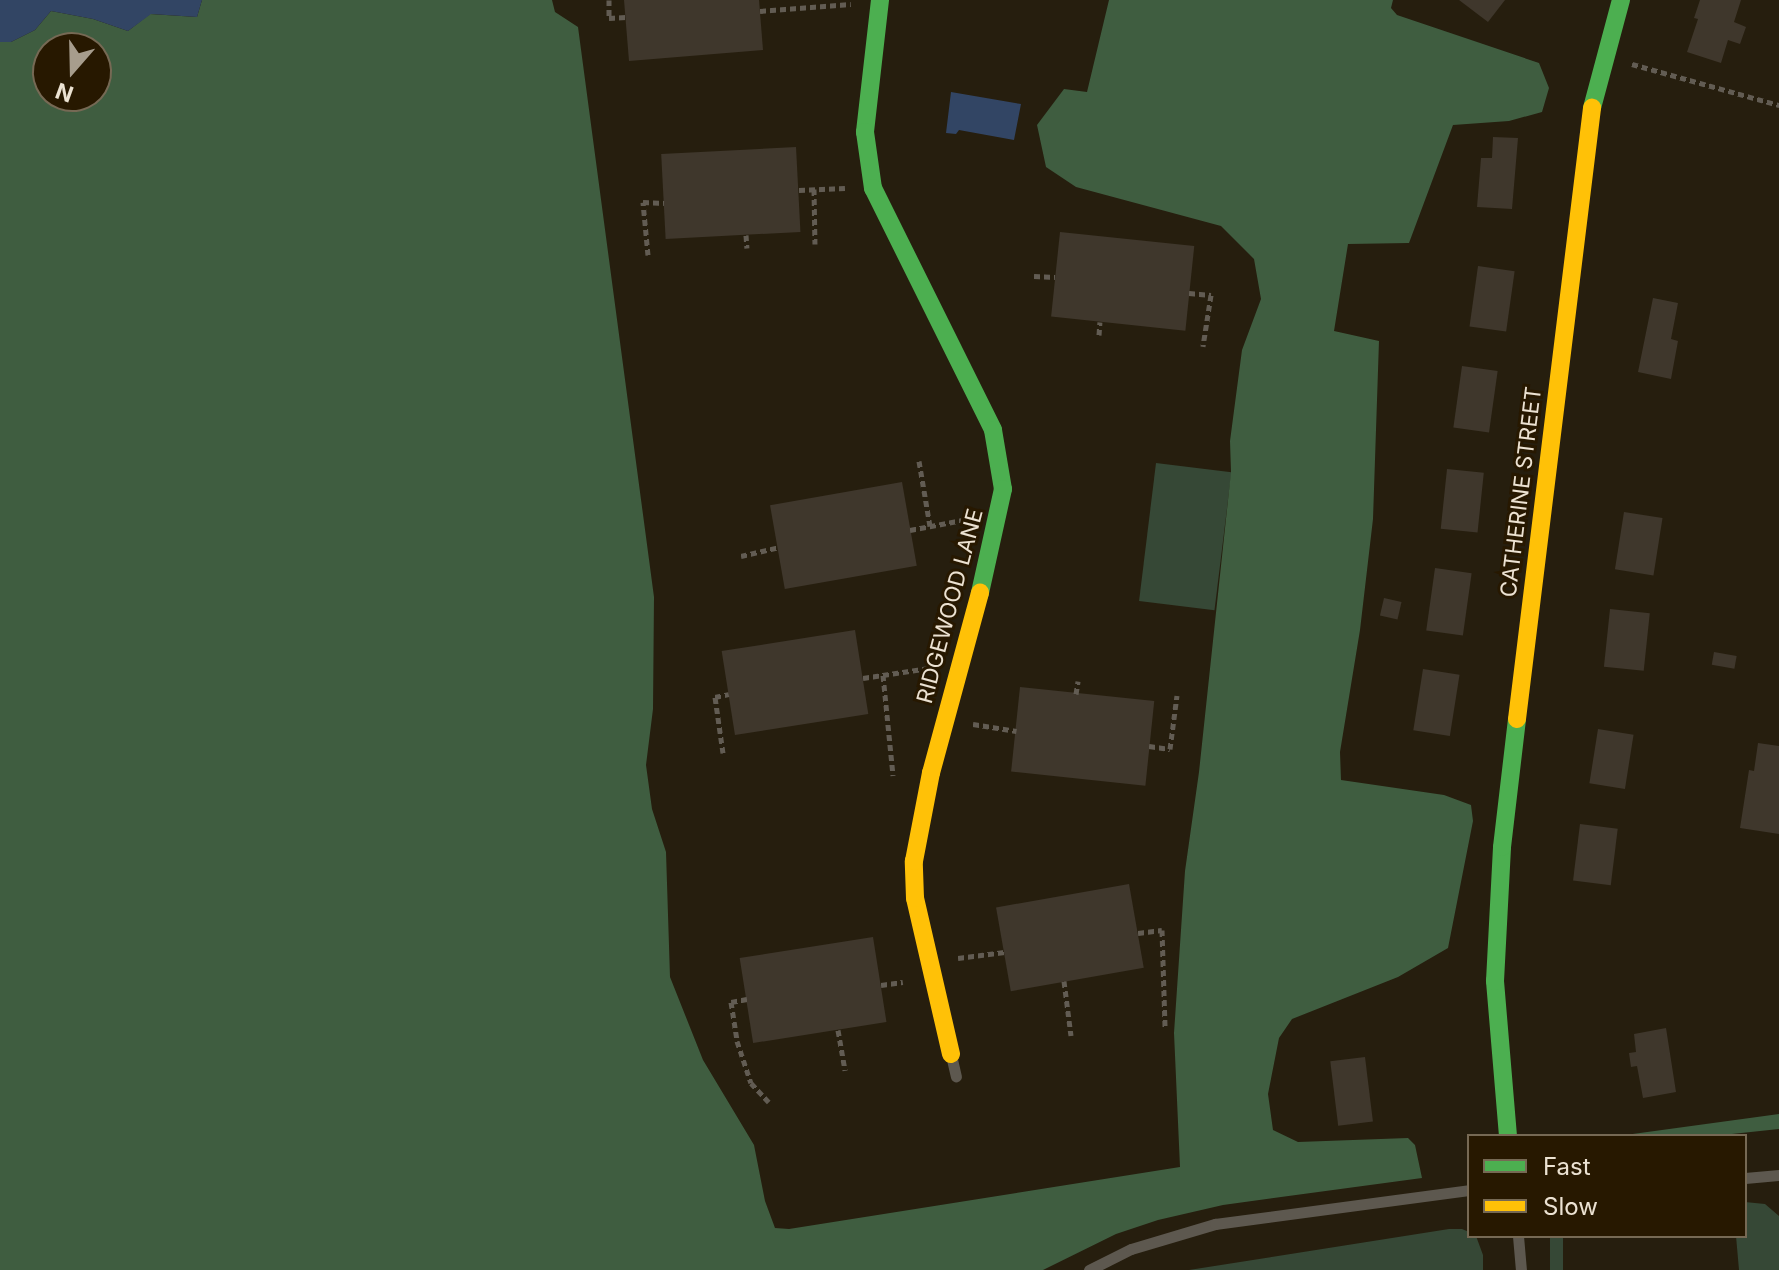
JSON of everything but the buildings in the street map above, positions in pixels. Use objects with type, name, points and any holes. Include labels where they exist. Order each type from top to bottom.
[{"type":"street","name":"CATHERINE STREET","points":[[1508,1134],[1496,994],[1495,935],[1502,847],[1584,162],[1599,72],[1621,0]]},
{"type":"street","name":"RIDGEWOOD LANE","points":[[880,1],[865,132],[873,188],[993,430],[1002,477],[1000,513],[945,720],[914,861],[915,898],[951,1054]]},
{"type":"lane","points":[[951,1054],[956,1076]]},
{"type":"lane","points":[[1747,1178],[1779,1175]]},
{"type":"lane","points":[[1089,1270],[1131,1249],[1215,1224],[1467,1190]]},
{"type":"lane","points":[[1518,1238],[1521,1270]]},
{"type":"path","points":[[609,0],[609,18],[626,17]]},
{"type":"path","points":[[783,0],[783,10]]},
{"type":"path","points":[[760,11],[880,1]]},
{"type":"path","points":[[1632,64],[1779,105]]},
{"type":"path","points":[[799,190],[873,188]]},
{"type":"path","points":[[814,189],[815,244]]},
{"type":"path","points":[[648,255],[643,202],[664,203]]},
{"type":"path","points":[[746,235],[747,248]]},
{"type":"path","points":[[1034,276],[1055,277]]},
{"type":"path","points":[[1189,293],[1211,295],[1203,346]]},
{"type":"path","points":[[1099,335],[1100,322]]},
{"type":"path","points":[[919,461],[930,526]]},
{"type":"path","points":[[910,530],[1000,513]]},
{"type":"path","points":[[741,556],[777,548]]},
{"type":"path","points":[[863,678],[960,664]]},
{"type":"path","points":[[883,675],[893,776]]},
{"type":"path","points":[[1076,694],[1078,681]]},
{"type":"path","points":[[723,753],[715,697],[729,694]]},
{"type":"path","points":[[1149,746],[1170,749],[1177,695]]},
{"type":"path","points":[[945,720],[1016,731]]},
{"type":"path","points":[[1138,933],[1162,930],[1165,1028]]},
{"type":"path","points":[[928,962],[1005,952]]},
{"type":"path","points":[[1064,981],[1071,1036]]},
{"type":"path","points":[[747,999],[731,1002],[737,1041],[751,1083],[769,1102]]},
{"type":"path","points":[[838,1030],[845,1070]]},
{"type":"green space","points":[[202,0],[552,0],[555,12],[578,27],[654,597],[653,709],[646,765],[652,809],[666,852],[670,977],[703,1060],[754,1145],[765,1201],[775,1228],[789,1229],[1180,1167],[1174,1033],[1185,871],[1199,772],[1231,472],[1230,441],[1242,350],[1261,299],[1254,259],[1221,226],[1076,187],[1046,167],[1037,125],[1064,89],[1087,92],[1109,0],[1393,0],[1391,8],[1397,15],[1539,63],[1549,88],[1542,112],[1509,121],[1453,125],[1409,243],[1348,244],[1334,331],[1379,341],[1373,519],[1360,630],[1340,752],[1341,780],[1444,795],[1471,805],[1473,821],[1448,948],[1398,977],[1292,1019],[1279,1038],[1268,1094],[1273,1130],[1298,1142],[1408,1138],[1415,1145],[1422,1178],[1223,1205],[1158,1220],[1116,1234],[1043,1270],[0,1270],[0,42],[11,42],[35,30],[51,11],[93,19],[128,31],[150,14],[197,17]]},
{"type":"green space","points":[[1156,463],[1231,472],[1214,610],[1139,601]]},
{"type":"green space","points":[[1779,1114],[1779,1129],[1732,1134],[1633,1134]]},
{"type":"green space","points":[[1747,1202],[1765,1204],[1779,1216],[1779,1270],[1739,1270],[1736,1238],[1747,1238]]},
{"type":"green space","points":[[1449,1229],[1462,1229],[1467,1231],[1467,1238],[1477,1238],[1483,1255],[1483,1270],[1189,1270]]},
{"type":"green space","points":[[1550,1238],[1563,1238],[1563,1270],[1550,1270]]},
{"type":"water","points":[[0,0],[202,0],[197,17],[151,14],[128,31],[93,19],[51,11],[35,30],[11,42],[0,42]]},
{"type":"water","points":[[951,92],[1021,104],[1014,140],[959,130],[956,134],[946,133]]},
{"type":"traffic: fast","points":[[880,0],[865,132],[873,188],[993,430],[1003,489],[980,593]]},
{"type":"traffic: fast","points":[[1592,108],[1621,0]]},
{"type":"traffic: fast","points":[[1508,1134],[1495,981],[1502,847],[1517,719]]},
{"type":"traffic: slow","points":[[1517,719],[1592,108]]},
{"type":"traffic: slow","points":[[951,1054],[915,898],[914,861],[931,773],[980,593]]}]
